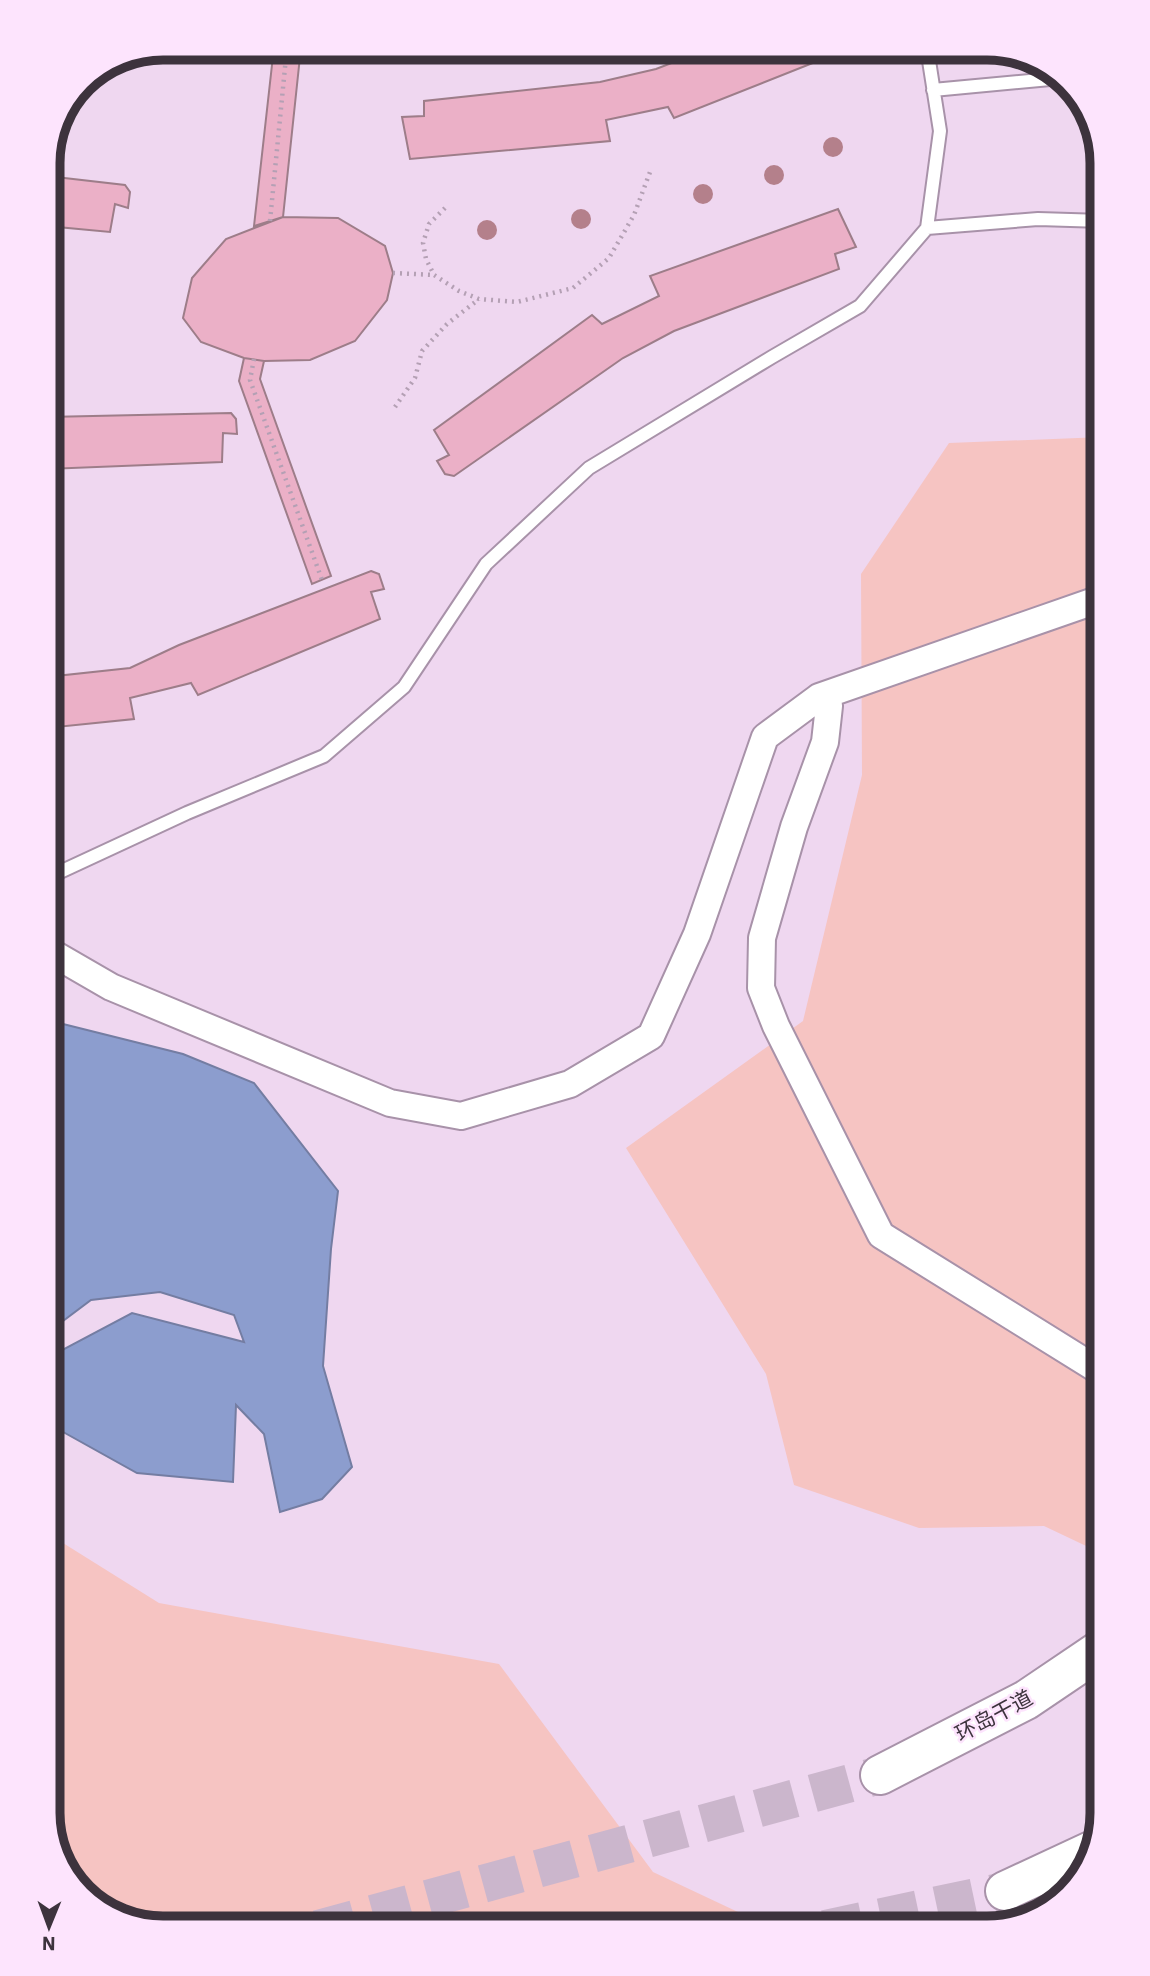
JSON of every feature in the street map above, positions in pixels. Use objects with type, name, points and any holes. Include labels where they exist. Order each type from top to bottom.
[{"type":"highway","name":"环岛干道","points":[[880,1775],[1026,1700],[1090,1657]]},
{"type":"highway","points":[[1005,1891],[1081,1857]]},
{"type":"street","points":[[60,958],[111,987],[390,1103],[461,1116],[570,1084],[651,1036],[697,934],[765,737],[819,697],[1090,603]]},
{"type":"street","points":[[819,697],[829,706],[825,743],[794,827],[762,938],[761,988],[776,1026],[881,1234],[1090,1365]]},
{"type":"lane","points":[[60,872],[187,813],[324,757],[404,687],[486,564],[589,468],[860,306],[927,228],[940,131],[929,60]]},
{"type":"lane","points":[[933,90],[1048,79]]},
{"type":"lane","points":[[927,228],[1038,219],[1090,221]]},
{"type":"path","points":[[270,221],[286,60]]},
{"type":"path","points":[[445,208],[429,224],[423,243],[425,260],[434,275],[479,299],[517,302],[573,288],[609,258],[635,215],[650,172]]},
{"type":"path","points":[[393,273],[434,275]]},
{"type":"path","points":[[396,407],[415,378],[422,351],[447,324],[479,299]]},
{"type":"path","points":[[254,359],[250,380],[323,580]]},
{"type":"shaded area","points":[[1090,438],[1090,1548],[1044,1526],[919,1528],[794,1485],[766,1374],[626,1148],[803,1021],[862,775],[861,574],[949,443]]},
{"type":"shaded area","points":[[60,1541],[159,1603],[499,1664],[653,1872],[746,1916],[142,1915],[105,1899],[85,1881],[70,1859],[61,1834],[60,1813]]},
{"type":"water","points":[[60,1023],[183,1054],[254,1083],[338,1191],[323,1366],[352,1467],[322,1499],[280,1512],[264,1434],[236,1405],[233,1482],[137,1473],[60,1430],[60,1351],[132,1313],[244,1342],[234,1315],[160,1292],[91,1300],[60,1323]]},
{"type":"building","points":[[273,60],[300,60],[283,217],[254,226]]},
{"type":"building","points":[[679,60],[820,60],[674,118],[668,107],[606,120],[610,141],[410,159],[402,117],[424,116],[424,101],[600,82],[656,69]]},
{"type":"building","points":[[60,178],[125,185],[130,192],[128,208],[115,204],[110,232],[60,227]]},
{"type":"building","points":[[838,209],[856,247],[835,254],[839,269],[674,331],[623,358],[454,476],[445,474],[437,461],[449,455],[434,430],[592,315],[602,324],[659,296],[650,276]]},
{"type":"building","points":[[283,217],[338,218],[385,246],[393,273],[387,300],[355,341],[310,360],[264,361],[244,358],[201,342],[183,318],[192,278],[226,239]]},
{"type":"building","points":[[244,358],[264,361],[260,379],[331,576],[312,584],[239,381]]},
{"type":"building","points":[[231,413],[236,419],[237,434],[223,433],[222,462],[60,468],[60,417]]},
{"type":"building","points":[[371,571],[379,574],[384,589],[371,592],[380,619],[198,695],[191,683],[130,698],[134,719],[60,727],[60,676],[130,668],[179,645]]},
{"type":"tunnel","points":[[365,1916],[880,1775]]},
{"type":"tunnel","points":[[887,1916],[1005,1891]]}]
